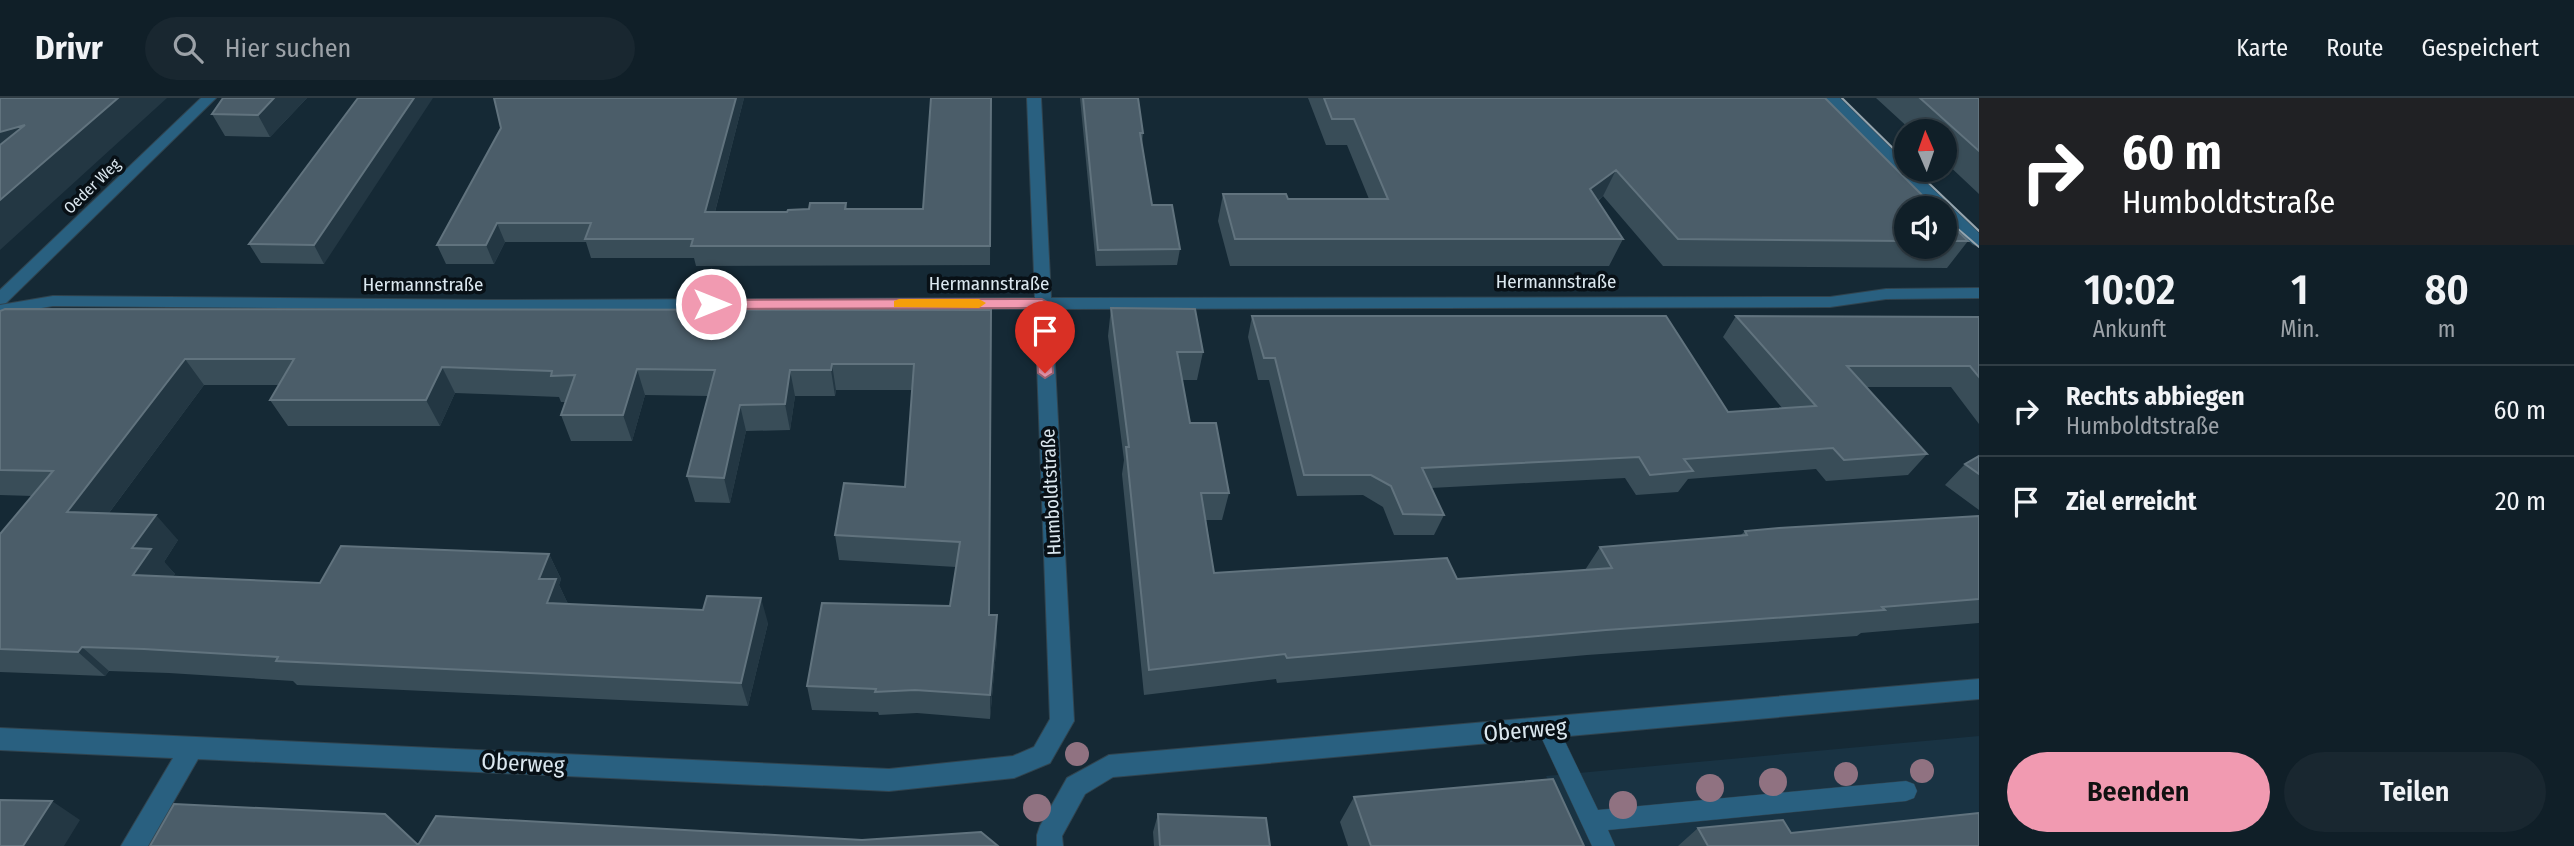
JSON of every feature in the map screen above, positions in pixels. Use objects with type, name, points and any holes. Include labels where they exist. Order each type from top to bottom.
[{"type":"street","name":"Oeder Weg","points":[[0,299],[209,98]]},
{"type":"street","name":"Humboldtstraße","points":[[1034,98],[1062,721],[1042,755]]},
{"type":"street","points":[[1832,98],[1930,196]]},
{"type":"street","points":[[1957,221],[1979,241]]},
{"type":"street","name":"Hermannstraße","points":[[0,310],[53,302],[491,305],[1830,302],[1886,294],[1979,293]]},
{"type":"street","name":"Oberweg","points":[[1050,846],[1049,835],[1076,786],[1110,766],[1979,689]]},
{"type":"street","name":"Oberweg","points":[[0,739],[889,779],[1014,767],[1042,755]]},
{"type":"street","points":[[134,846],[192,748]]},
{"type":"lane","points":[[1549,728],[1604,846]]},
{"type":"lane","points":[[1592,821],[1906,791]]},
{"type":"shaded area","points":[[1979,736],[1979,846],[1580,846],[1546,776]]},
{"type":"building","points":[[0,98],[118,98],[0,200],[0,145],[25,125],[0,132]]},
{"type":"building","points":[[223,98],[274,98],[258,115],[212,114]]},
{"type":"building","points":[[358,98],[414,98],[314,245],[249,244]]},
{"type":"building","points":[[494,98],[736,98],[705,212],[787,212],[809,209],[810,203],[846,203],[845,209],[923,209],[931,98],[991,98],[990,246],[691,246],[693,239],[585,239],[591,223],[497,223],[486,245],[437,245],[501,128]]},
{"type":"building","points":[[1083,98],[1138,98],[1143,133],[1140,133],[1152,205],[1172,205],[1180,249],[1098,250]]},
{"type":"building","points":[[1324,98],[1825,98],[1894,167],[1894,182],[1909,182],[1923,196],[1894,196],[1894,241],[1678,239],[1616,170],[1590,189],[1623,239],[1235,239],[1223,194],[1286,194],[1288,199],[1388,199],[1354,119],[1332,119]]},
{"type":"building","points":[[1920,98],[1979,98],[1979,151],[1957,131],[1957,119],[1943,119]]},
{"type":"building","points":[[1957,230],[1968,241],[1957,241]]},
{"type":"building","points":[[1111,308],[1195,309],[1203,352],[1177,352],[1190,423],[1216,423],[1229,493],[1201,493],[1214,573],[1447,558],[1457,579],[1612,568],[1600,547],[1747,535],[1745,531],[1779,528],[1979,516],[1979,599],[1882,607],[1885,610],[1606,630],[1287,658],[1285,654],[1149,670],[1126,447],[1129,447]]},
{"type":"building","points":[[991,310],[989,615],[997,615],[990,695],[915,690],[875,692],[876,689],[807,686],[822,603],[950,606],[960,542],[835,535],[844,483],[905,487],[914,364],[832,364],[831,370],[790,370],[785,404],[740,405],[724,478],[687,476],[715,370],[637,369],[623,415],[561,415],[575,375],[551,376],[552,371],[442,367],[426,400],[270,400],[294,359],[185,359],[67,512],[156,515],[132,548],[151,549],[133,575],[320,583],[341,546],[549,554],[539,579],[556,579],[547,603],[703,610],[707,596],[761,598],[741,683],[276,661],[278,657],[144,649],[82,647],[78,652],[0,649],[0,534],[53,471],[0,470],[0,311]]},
{"type":"building","points":[[1252,316],[1666,316],[1728,412],[1816,406],[1736,316],[1979,317],[1979,377],[1970,366],[1847,366],[1927,454],[1844,460],[1833,448],[1684,459],[1693,471],[1650,475],[1639,457],[1422,468],[1444,515],[1403,514],[1391,486],[1371,475],[1304,475],[1275,358],[1264,358]]},
{"type":"building","points":[[1979,456],[1979,474],[1965,464]]},
{"type":"building","points":[[1553,779],[1584,846],[1371,846],[1354,797]]},
{"type":"building","points":[[0,800],[52,801],[23,846],[0,846]]},
{"type":"building","points":[[174,804],[385,814],[418,845],[436,816],[862,840],[981,832],[998,846],[150,846]]},
{"type":"building","points":[[1979,813],[1979,846],[1708,846],[1698,828],[1783,820],[1791,833]]},
{"type":"building","points":[[1158,814],[1266,818],[1270,846],[1160,846]]},
{"type":"tram line","points":[[1842,98],[1894,149]]},
{"type":"tram line","points":[[1928,182],[1979,231]]},
{"type":"tram line","points":[[1957,228],[1979,247]]},
{"type":"slow traffic","points":[[899,304],[979,303]]},
{"type":"route","points":[[711,304],[1042,303],[1045,373]]}]
